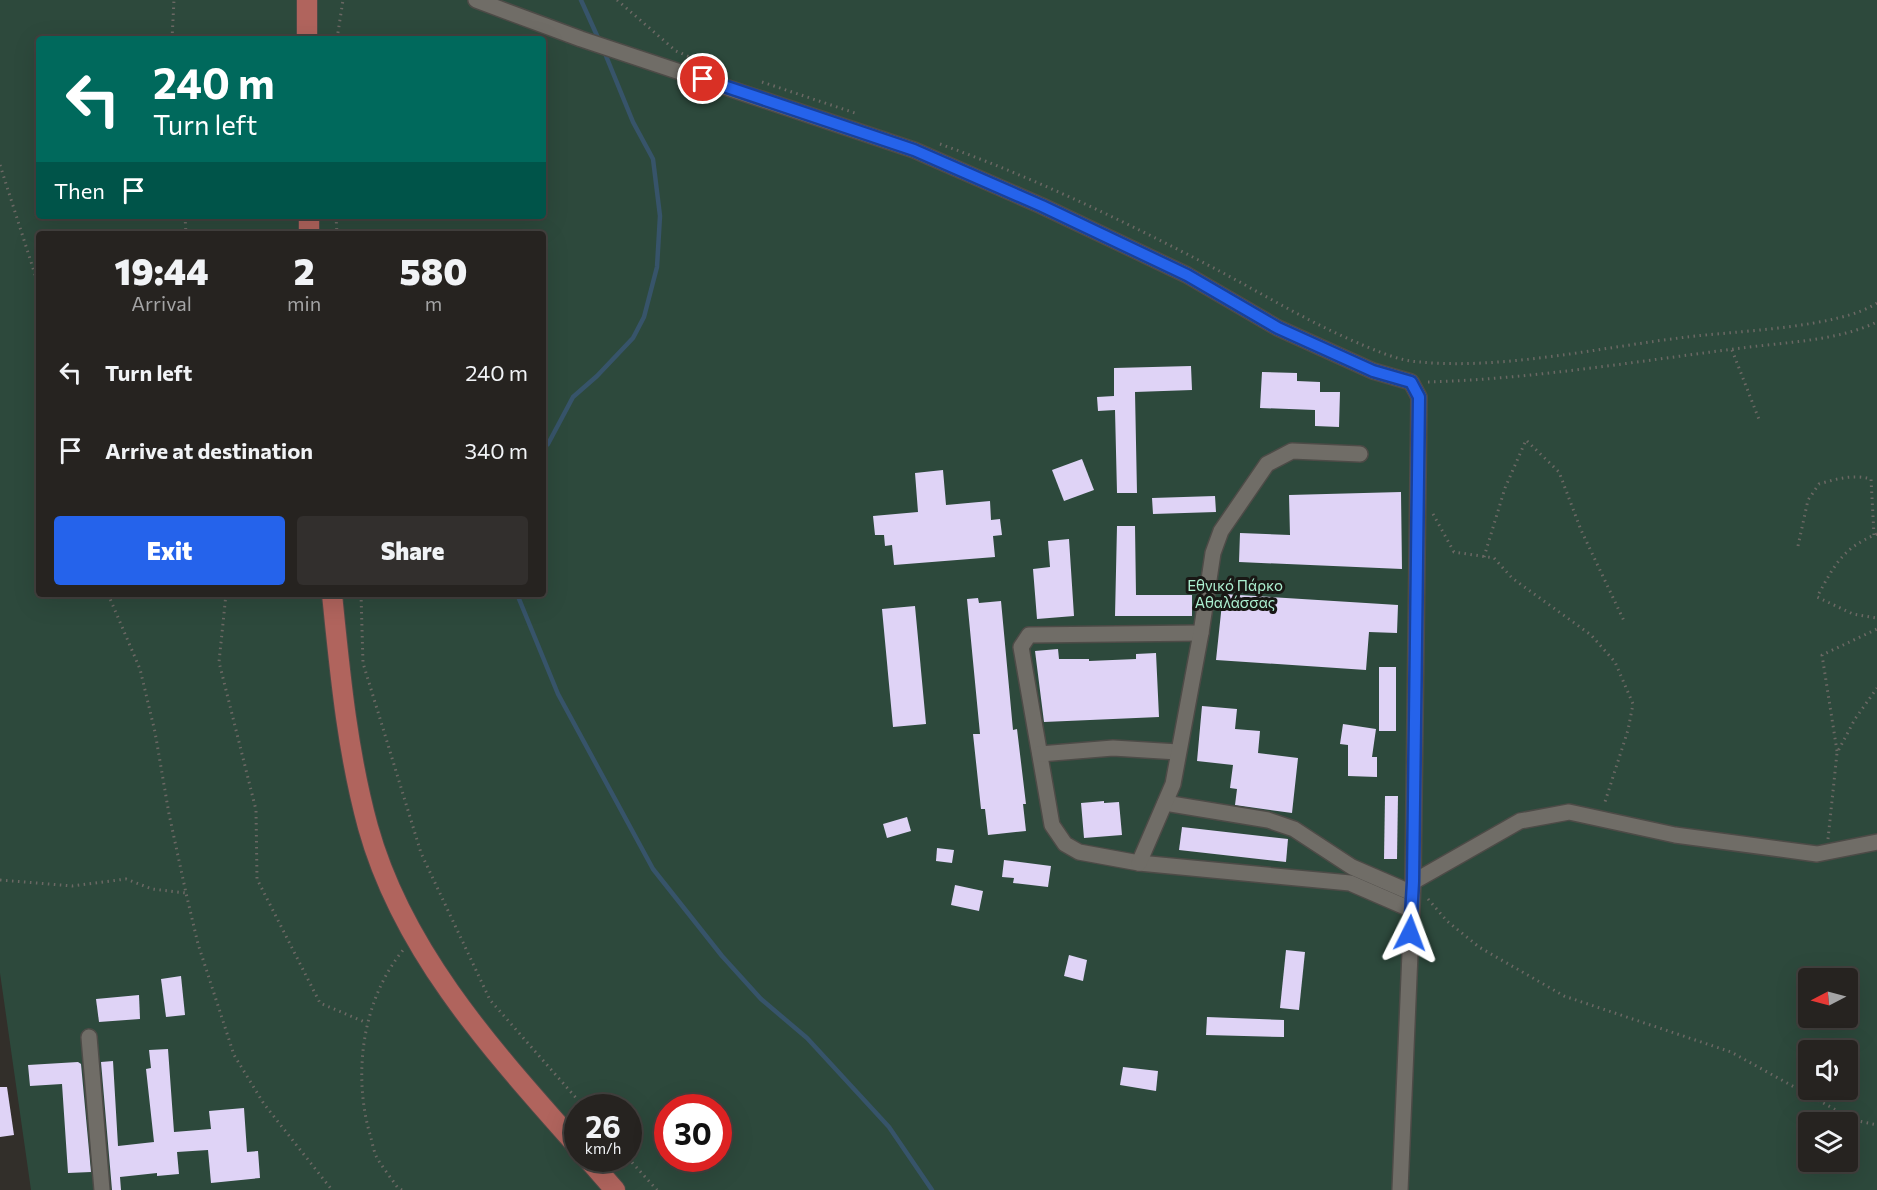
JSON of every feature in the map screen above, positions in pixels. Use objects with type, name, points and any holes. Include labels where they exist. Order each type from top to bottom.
[{"type":"main road","points":[[307,0],[307,36]]},
{"type":"main road","points":[[332,597],[346,728],[369,829],[398,904],[437,974],[486,1044],[564,1131]]},
{"type":"main road","points":[[599,1172],[615,1190]]},
{"type":"street","points":[[476,0],[620,52],[914,150],[1042,206],[1187,275],[1278,328],[1373,371],[1411,382],[1419,397],[1412,888],[1401,1190]]},
{"type":"street","points":[[1139,863],[1173,784],[1201,633],[1213,553],[1221,531],[1267,464],[1292,452],[1360,454]]},
{"type":"street","points":[[1201,633],[1029,635],[1021,647],[1052,825],[1065,844],[1079,852],[1139,863],[1350,883],[1410,909]]},
{"type":"street","points":[[1040,754],[1113,748],[1178,752]]},
{"type":"street","points":[[1165,803],[1268,820],[1294,829],[1352,867],[1412,888]]},
{"type":"street","points":[[1412,888],[1520,821],[1569,812],[1738,846],[1817,854],[1877,842]]},
{"type":"street","points":[[1350,883],[1352,867]]},
{"type":"street","points":[[89,1037],[102,1190]]},
{"type":"path","points":[[172,36],[174,0]]},
{"type":"path","points":[[337,36],[343,0]]},
{"type":"path","points":[[617,0],[676,51],[704,63]]},
{"type":"path","points":[[758,81],[865,116]]},
{"type":"path","points":[[939,143],[1078,203],[1206,264],[1323,328],[1379,352],[1418,363],[1512,361],[1608,346],[1773,328],[1836,318],[1877,303]]},
{"type":"path","points":[[0,165],[36,278]]},
{"type":"path","points":[[1411,382],[1483,381],[1802,341],[1863,329],[1877,322]]},
{"type":"path","points":[[1732,350],[1760,422]]},
{"type":"path","points":[[1484,557],[1505,488],[1526,440],[1559,472],[1581,530],[1625,623]]},
{"type":"path","points":[[1798,546],[1809,500],[1819,484],[1859,476],[1871,479],[1876,534],[1837,560],[1817,597],[1853,614],[1877,618]]},
{"type":"path","points":[[1417,491],[1454,552],[1494,558],[1512,578],[1591,635],[1615,662],[1633,704],[1628,730],[1600,819]]},
{"type":"path","points":[[109,597],[140,669],[198,944],[234,1055],[264,1104],[332,1190]]},
{"type":"path","points":[[226,597],[219,662],[256,810],[257,879],[320,1003],[367,1023]]},
{"type":"path","points":[[362,597],[363,663],[421,853],[490,1000],[573,1094]]},
{"type":"path","points":[[1826,852],[1837,753],[1823,680],[1822,655],[1877,629]]},
{"type":"path","points":[[1837,753],[1855,719],[1877,688]]},
{"type":"path","points":[[0,880],[72,886],[126,879],[152,889],[186,893]]},
{"type":"path","points":[[1412,888],[1479,947],[1564,996],[1731,1052],[1854,1120],[1877,1125]]},
{"type":"path","points":[[402,1190],[398,1188],[376,1156],[364,1112],[361,1067],[367,1023],[393,962],[417,937]]},
{"type":"path","points":[[641,1172],[657,1190]]},
{"type":"green space","name":"Εθνικό Πάρκο Αθαλάσσας","points":[[0,0],[1877,0],[1877,1190],[31,1190],[0,973]]},
{"type":"building","points":[[1191,366],[1192,390],[1135,392],[1137,493],[1117,493],[1115,410],[1098,411],[1097,397],[1114,396],[1114,368]]},
{"type":"building","points":[[1262,372],[1297,373],[1297,381],[1320,382],[1320,392],[1340,392],[1339,427],[1315,426],[1315,410],[1260,408]]},
{"type":"building","points":[[1082,459],[1094,490],[1064,501],[1052,470]]},
{"type":"building","points":[[943,470],[946,505],[990,501],[991,520],[1000,519],[1002,535],[993,536],[995,557],[894,565],[892,545],[885,546],[884,535],[875,535],[873,516],[918,512],[915,473]]},
{"type":"building","points":[[1401,492],[1402,569],[1239,562],[1240,533],[1290,535],[1289,495]]},
{"type":"building","points":[[1215,496],[1216,512],[1153,514],[1152,498]]},
{"type":"building","points":[[1117,526],[1135,526],[1136,595],[1192,595],[1192,616],[1115,616]]},
{"type":"building","points":[[1069,539],[1074,616],[1037,619],[1033,569],[1050,567],[1048,541]]},
{"type":"building","points":[[1223,594],[1398,605],[1397,633],[1369,632],[1366,670],[1216,660]]},
{"type":"building","points":[[978,598],[979,603],[1001,601],[1013,730],[1017,729],[1026,804],[1023,804],[1026,831],[988,835],[985,809],[981,809],[973,734],[980,734],[967,599]]},
{"type":"building","points":[[915,606],[926,724],[893,727],[882,609]]},
{"type":"building","points":[[1058,649],[1059,659],[1089,659],[1089,661],[1136,659],[1136,654],[1156,653],[1159,717],[1044,722],[1035,651]]},
{"type":"building","points":[[1379,667],[1396,667],[1396,731],[1379,731]]},
{"type":"building","points":[[1202,706],[1237,709],[1235,729],[1260,731],[1258,753],[1298,758],[1292,813],[1235,805],[1237,789],[1230,788],[1233,765],[1197,761]]},
{"type":"building","points":[[1343,724],[1376,729],[1372,757],[1377,757],[1377,777],[1348,776],[1348,745],[1340,744]]},
{"type":"building","points":[[1385,796],[1398,796],[1397,859],[1384,859]]},
{"type":"building","points":[[1104,801],[1104,803],[1119,802],[1122,835],[1084,838],[1081,803]]},
{"type":"building","points":[[907,817],[911,831],[887,838],[883,824]]},
{"type":"building","points":[[1182,827],[1288,839],[1286,862],[1179,850]]},
{"type":"building","points":[[937,848],[954,850],[952,863],[936,861]]},
{"type":"building","points":[[1004,860],[1051,866],[1048,887],[1013,883],[1014,878],[1002,877]]},
{"type":"building","points":[[955,885],[983,891],[979,911],[951,905]]},
{"type":"building","points":[[1286,950],[1305,952],[1299,1010],[1280,1008]]},
{"type":"building","points":[[1069,955],[1087,960],[1083,981],[1064,976]]},
{"type":"building","points":[[181,976],[185,1015],[166,1017],[161,979]]},
{"type":"building","points":[[139,995],[140,1019],[99,1022],[96,999]]},
{"type":"building","points":[[1207,1017],[1284,1020],[1284,1037],[1206,1035]]},
{"type":"building","points":[[168,1049],[174,1132],[211,1129],[209,1111],[244,1108],[247,1152],[258,1151],[260,1178],[211,1183],[208,1150],[177,1152],[179,1174],[157,1176],[157,1173],[120,1177],[121,1190],[112,1190],[101,1062],[113,1061],[118,1146],[154,1142],[146,1069],[151,1068],[149,1050]]},
{"type":"building","points":[[78,1062],[81,1064],[91,1172],[68,1173],[62,1084],[30,1086],[28,1065]]},
{"type":"building","points":[[1123,1067],[1158,1071],[1156,1091],[1120,1085]]},
{"type":"building","points":[[0,1087],[7,1087],[14,1135],[0,1137]]},
{"type":"waterway","points":[[581,0],[599,40]]},
{"type":"waterway","points":[[546,446],[573,397],[597,376],[633,338],[644,317],[657,267],[660,216],[653,159],[633,122],[604,51]]},
{"type":"waterway","points":[[518,597],[558,694],[653,869],[722,956],[761,999],[807,1038],[889,1127],[932,1190]]},
{"type":"route","points":[[703,79],[914,150],[1042,206],[1187,275],[1278,328],[1373,371],[1411,382],[1419,397],[1412,815],[1413,882],[1410,933]]}]
